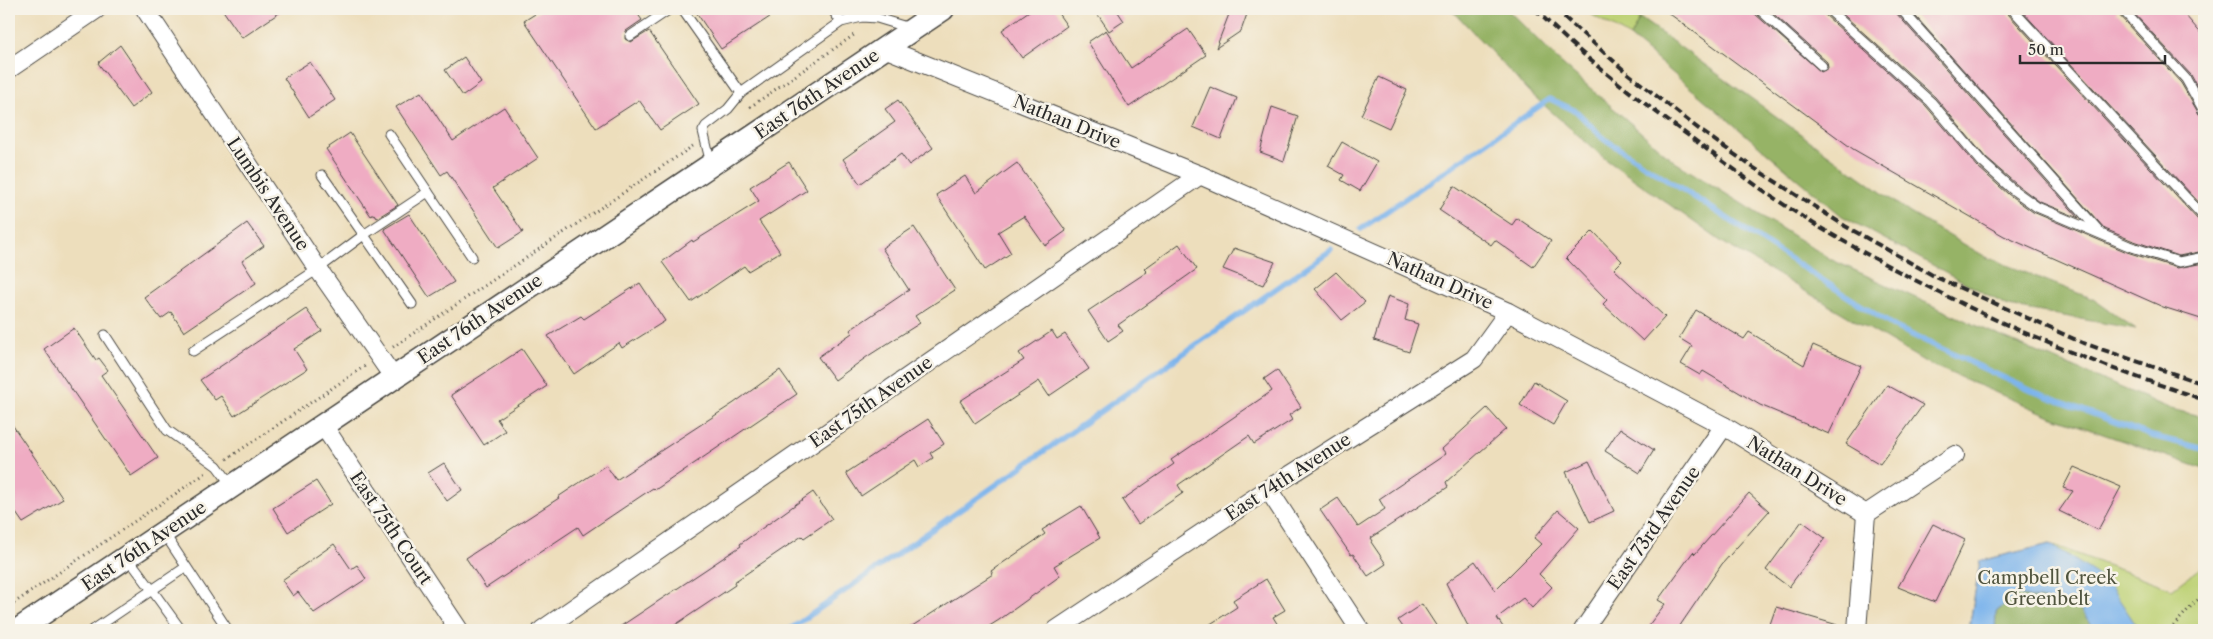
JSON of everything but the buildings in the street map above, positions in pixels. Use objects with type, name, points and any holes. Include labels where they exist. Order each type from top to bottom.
[{"type":"street","points":[[9,69],[97,9]]},
{"type":"street","name":"Lumbis Avenue","points":[[145,9],[318,269],[394,378]]},
{"type":"street","name":"East 76th Avenue","points":[[18,630],[942,9]]},
{"type":"street","name":"Nathan Drive","points":[[884,48],[1200,175],[1508,312],[1724,426],[1866,514],[1857,630]]},
{"type":"street","name":"East 75th Avenue","points":[[542,630],[1200,175]]},
{"type":"street","name":"East 74th Avenue","points":[[1056,630],[1268,489],[1474,359],[1508,312]]},
{"type":"street","name":"East 75th Court","points":[[323,425],[459,630]]},
{"type":"street","name":"East 73rd Avenue","points":[[1583,630],[1724,426]]},
{"type":"street","points":[[1866,514],[1955,455]]},
{"type":"street","points":[[1268,489],[1360,630]]},
{"type":"lane","points":[[630,36],[670,9]]},
{"type":"lane","points":[[682,9],[740,93]]},
{"type":"lane","points":[[832,9],[841,22]]},
{"type":"lane","points":[[1759,9],[1822,66]]},
{"type":"lane","points":[[1828,9],[1931,102],[1982,162],[2012,189],[2037,207],[2129,246],[2179,262],[2204,258]]},
{"type":"lane","points":[[1900,9],[2102,234]]},
{"type":"lane","points":[[2012,9],[2204,218]]},
{"type":"lane","points":[[2122,9],[2186,79],[2204,111]]},
{"type":"lane","points":[[711,164],[704,139],[703,130],[706,126],[728,109],[740,93],[841,22],[862,17],[877,18],[913,29]]},
{"type":"lane","points":[[389,134],[472,257]]},
{"type":"lane","points":[[322,174],[412,304]]},
{"type":"lane","points":[[193,351],[318,269],[364,234],[428,192]]},
{"type":"lane","points":[[105,335],[167,430],[217,466],[232,486]]},
{"type":"lane","points":[[164,533],[228,630]]},
{"type":"lane","points":[[128,557],[181,630]]},
{"type":"lane","points":[[93,630],[186,567]]},
{"type":"path","points":[[743,111],[877,18]]},
{"type":"path","points":[[9,604],[30,592],[704,139]]},
{"type":"path","points":[[2170,630],[2194,603],[2204,595]]},
{"type":"green space","points":[[1448,9],[1507,9],[1558,60],[1675,162],[1832,260],[2004,338],[2171,409],[2204,417],[2204,469],[2048,415],[1927,363],[1722,242],[1604,158],[1528,91],[1457,15]]},
{"type":"green space","points":[[1582,9],[1611,9],[1640,18],[1630,37]]},
{"type":"green space","points":[[1640,18],[1910,213],[1986,257],[2093,299],[2136,329],[2008,306],[1842,216],[1630,37]]},
{"type":"green space","name":"Campbell Creek Greenbelt","points":[[2050,544],[2172,589],[2204,565],[2204,630],[1969,630],[1980,561]]},
{"type":"green space","points":[[2016,595],[2077,606],[2096,630],[1995,630],[1996,612]]},
{"type":"water","points":[[2050,544],[2107,581],[2136,625],[2146,630],[2096,630],[2077,606],[2016,595],[1996,612],[1995,630],[1969,630],[1980,561]]},
{"type":"waterway","points":[[1361,229],[1550,99],[1576,111],[1603,138],[1895,327],[2032,391],[2152,436],[2204,449]]},
{"type":"waterway","points":[[789,630],[1331,250]]},
{"type":"railway","points":[[1535,9],[1609,76],[1759,187],[1831,234],[1897,271],[2034,337],[2116,370],[2204,400]]},
{"type":"railway","points":[[1555,9],[1626,72],[1700,130],[1751,166],[1845,226],[1936,277],[2083,343],[2204,384]]}]
